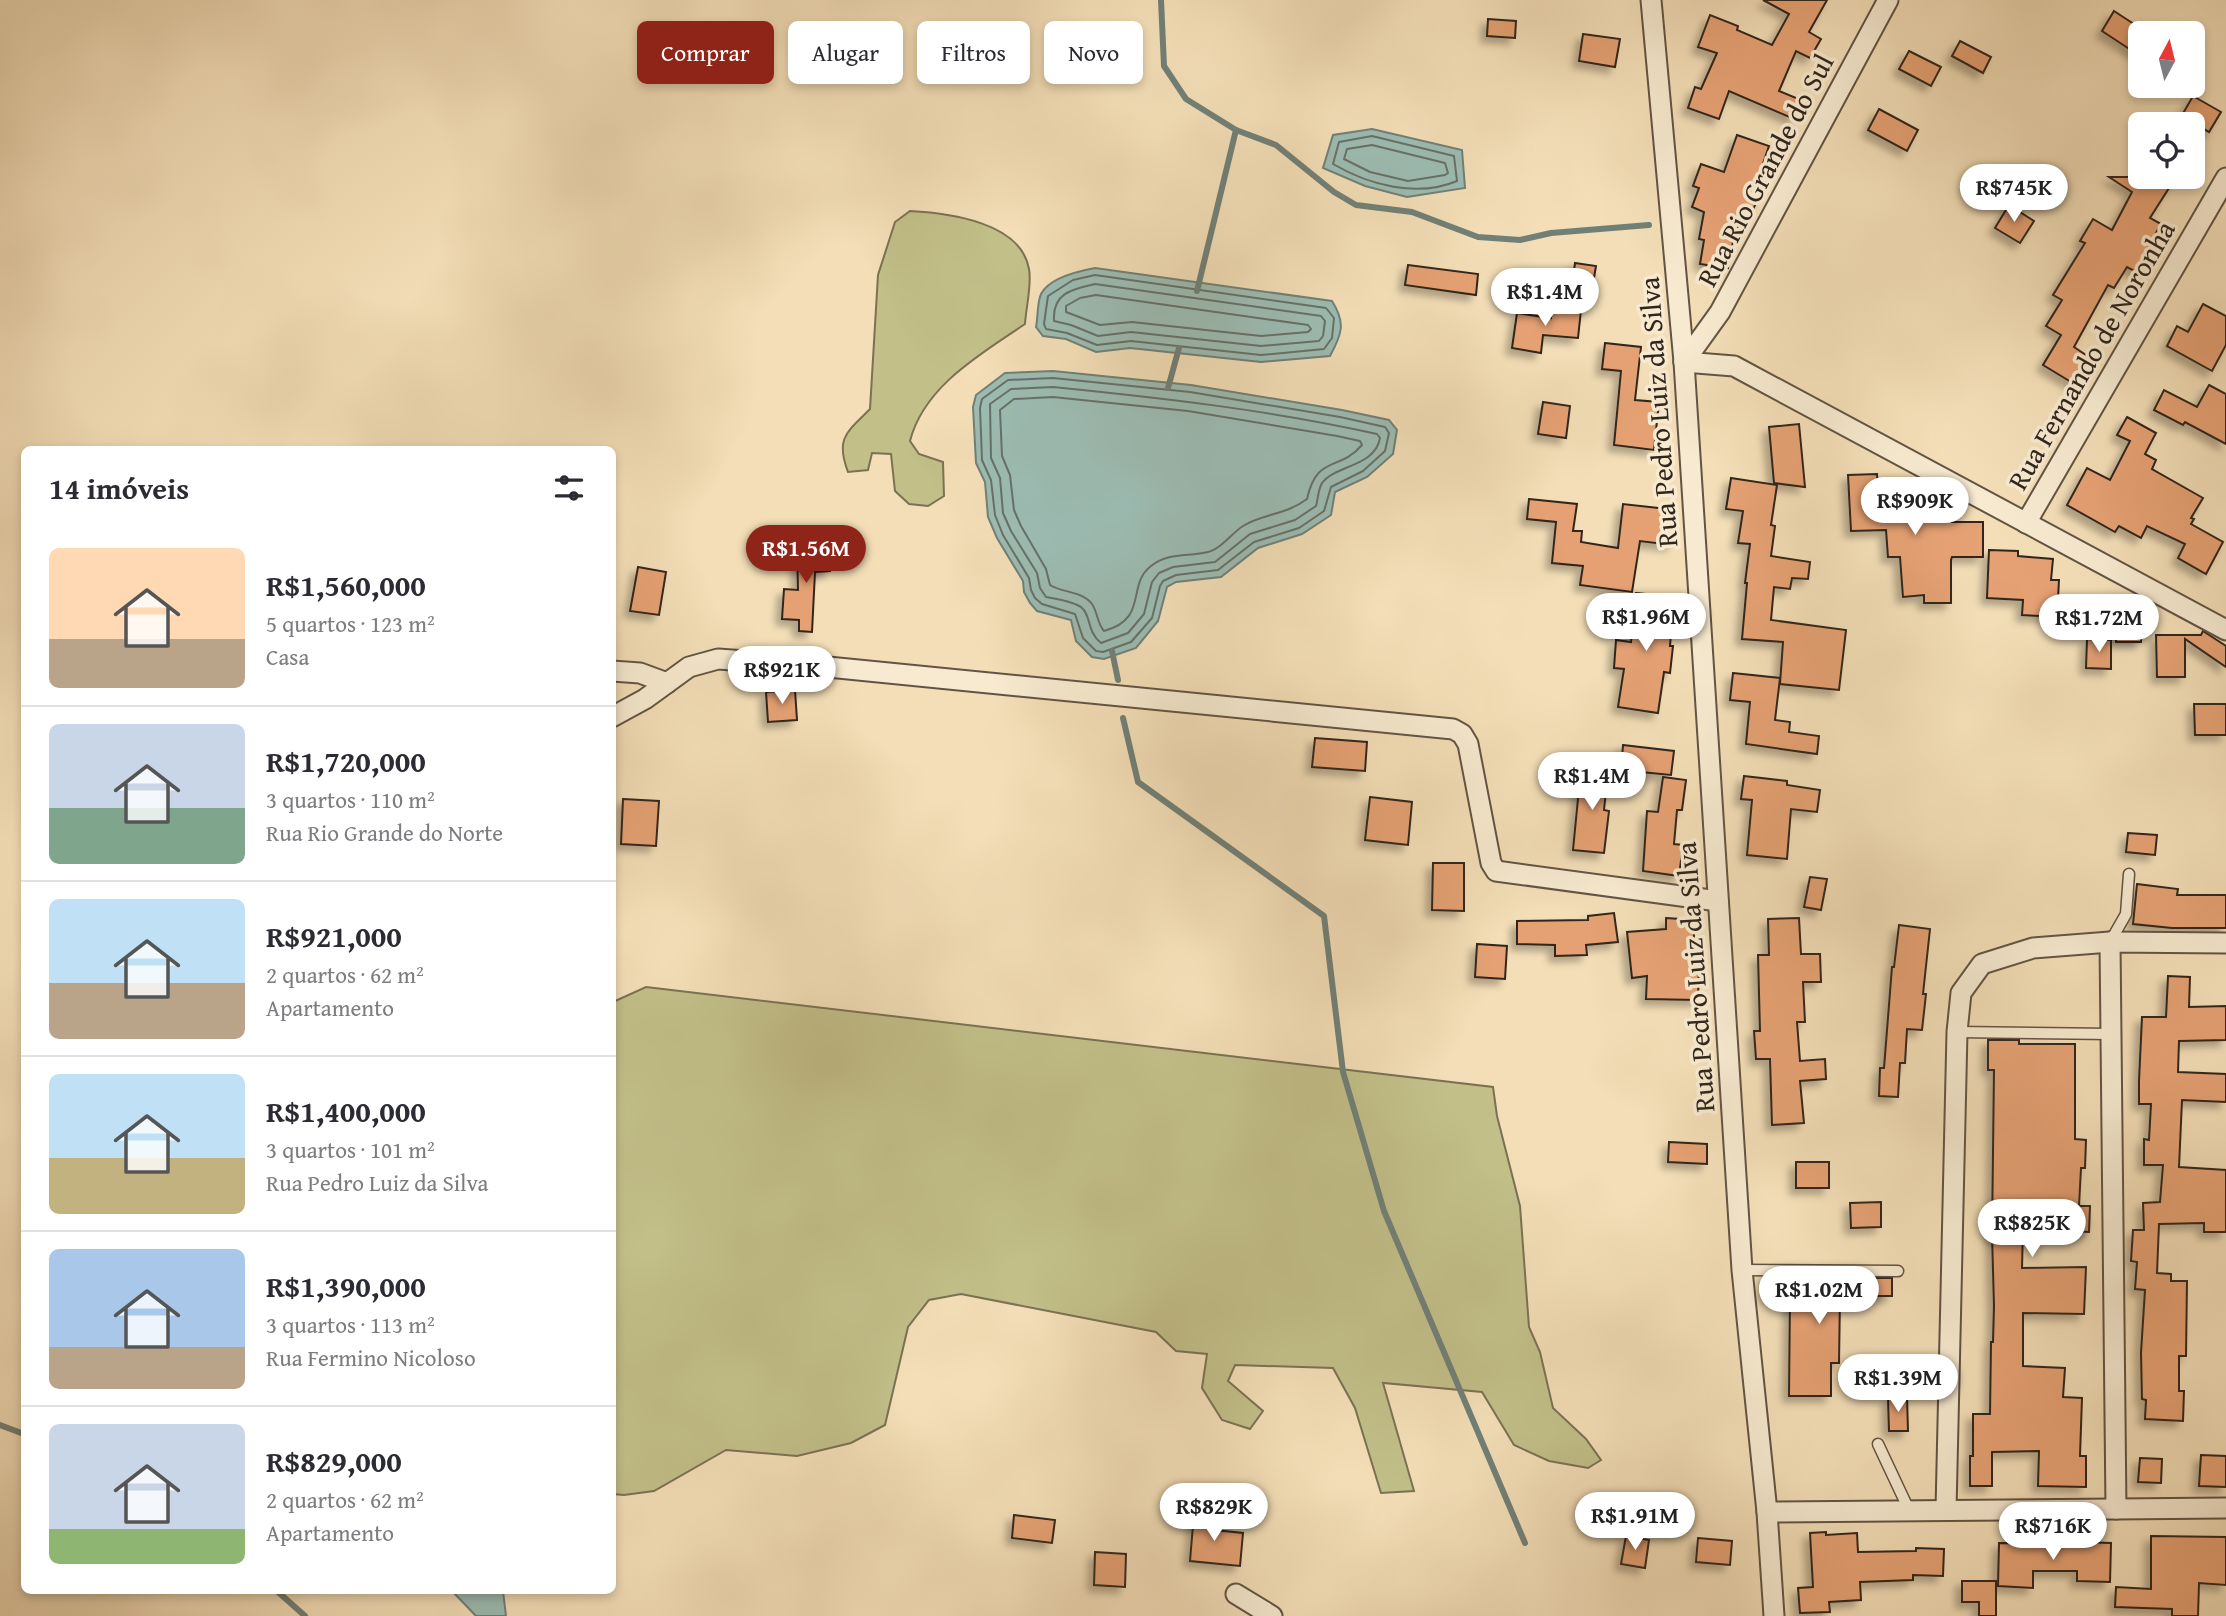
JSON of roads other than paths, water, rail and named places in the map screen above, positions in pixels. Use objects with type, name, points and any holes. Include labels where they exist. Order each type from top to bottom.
[{"type":"street","name":"Rua Pedro Luiz da Silva","points":[[1651,0],[1684,362],[1742,1270],[1774,1616]]},
{"type":"street","name":"Rua Rio Grande do Sul","points":[[1684,362],[1720,312],[1888,0]]},
{"type":"street","name":"Rua Fernando de Noronha","points":[[2026,523],[2226,178]]},
{"type":"street","points":[[1684,362],[1734,366],[2226,630]]},
{"type":"street","points":[[616,715],[645,699],[689,667],[718,659],[818,666],[1453,729],[1462,734],[1468,744],[1491,863],[1496,871],[1718,901]]},
{"type":"street","points":[[616,671],[640,673],[667,683]]},
{"type":"street","points":[[2110,942],[2116,1509]]},
{"type":"street","points":[[1946,1510],[1956,1032],[1961,993],[1982,964],[2033,948],[2110,942],[2226,943]]},
{"type":"street","points":[[1766,1512],[2226,1508]]},
{"type":"street","points":[[1236,1594],[1272,1616]]},
{"type":"lane","points":[[2110,942],[2126,914],[2129,874]]},
{"type":"lane","points":[[1956,1032],[2111,1034]]},
{"type":"lane","points":[[1742,1270],[1898,1271]]},
{"type":"lane","points":[[1878,1444],[1909,1510]]},
{"type":"water","points":[[1372,129],[1462,150],[1465,188],[1407,197],[1365,186],[1323,168],[1333,135]]},
{"type":"water","points":[[1095,268],[1332,301],[1341,322],[1340,335],[1330,356],[1261,362],[1130,348],[1096,352],[1066,339],[1043,336],[1036,327],[1040,298],[1045,288],[1065,276]]},
{"type":"water","points":[[1053,371],[1191,385],[1389,420],[1397,430],[1393,454],[1367,477],[1335,492],[1331,515],[1302,534],[1258,548],[1221,577],[1176,582],[1167,587],[1158,621],[1136,648],[1104,659],[1092,657],[1076,641],[1071,620],[1037,611],[1030,603],[1024,592],[1023,581],[997,538],[988,517],[985,482],[976,463],[973,407],[976,395],[1005,373]]},
{"type":"water","points":[[455,1594],[503,1594],[506,1616],[476,1616]]},
{"type":"waterway","points":[[1161,0],[1164,66],[1186,99],[1236,130],[1276,145],[1334,192],[1356,205],[1412,212],[1478,237],[1520,240],[1551,233],[1649,225]]},
{"type":"waterway","points":[[1197,291],[1236,130]]},
{"type":"waterway","points":[[1168,388],[1179,348]]},
{"type":"waterway","points":[[1112,651],[1118,680]]},
{"type":"waterway","points":[[1123,718],[1138,782],[1324,916],[1343,1072],[1384,1211],[1525,1543]]},
{"type":"waterway","points":[[0,1425],[21,1433]]},
{"type":"waterway","points":[[280,1594],[305,1616]]}]
